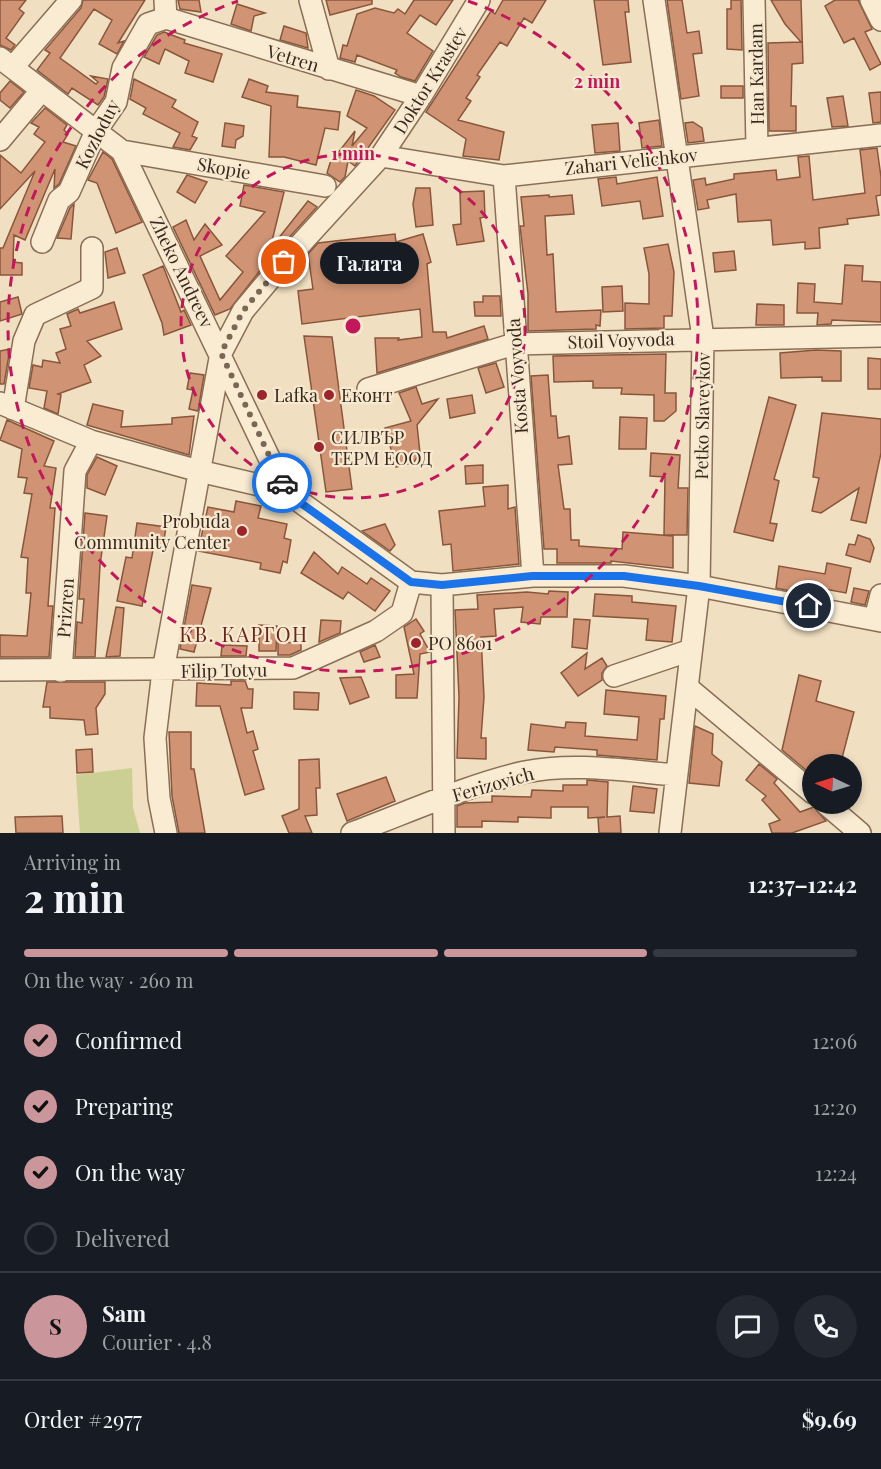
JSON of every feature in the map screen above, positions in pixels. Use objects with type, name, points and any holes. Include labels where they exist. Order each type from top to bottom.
[{"type":"street","points":[[7,63],[71,0]]},
{"type":"street","points":[[310,0],[329,69]]},
{"type":"street","name":"Doktor Krastev","points":[[221,353],[243,311],[284,262],[381,156],[422,96],[479,0]]},
{"type":"street","name":"Petko Slaveykov","points":[[654,0],[703,338],[699,586],[670,833]]},
{"type":"street","name":"Han Kardam","points":[[754,0],[757,148]]},
{"type":"street","name":"Vetren","points":[[165,9],[329,69],[422,96]]},
{"type":"street","name":"Kozloduy","points":[[42,242],[59,200],[69,192],[96,131],[117,102],[123,68],[148,24],[165,9]]},
{"type":"street","name":"Zheko Andreev","points":[[7,63],[122,151],[221,353],[285,491]]},
{"type":"street","points":[[0,141],[41,91]]},
{"type":"street","name":"Zahari Velichkov","points":[[381,156],[504,176],[881,135]]},
{"type":"street","name":"Skopie","points":[[122,151],[325,186]]},
{"type":"street","name":"Kosta Voyvoda","points":[[504,176],[532,576]]},
{"type":"street","points":[[92,248],[92,288],[35,315],[24,341],[6,406],[91,441],[199,471],[285,491],[411,582],[442,585],[532,576],[624,576],[699,586],[878,620],[881,595]]},
{"type":"street","name":"Stoil Voyvoda","points":[[368,389],[514,344],[703,338],[881,336]]},
{"type":"street","points":[[166,833],[159,798],[155,738],[163,670],[221,353]]},
{"type":"street","name":"Prizren","points":[[61,671],[75,471],[91,441]]},
{"type":"street","name":"Filip Totyu","points":[[0,670],[293,668],[376,631],[402,613],[411,582]]},
{"type":"street","points":[[442,585],[444,833]]},
{"type":"street","points":[[614,676],[691,650]]},
{"type":"street","points":[[687,687],[802,784]]},
{"type":"street","name":"Ferizovich","points":[[352,833],[444,798],[536,771],[575,768],[676,775]]},
{"type":"street","points":[[838,814],[860,833]]},
{"type":"green space","points":[[132,768],[133,808],[140,833],[80,833],[76,775]]},
{"type":"building","points":[[0,0],[26,0],[19,9],[24,13],[6,38],[15,45],[11,50],[0,45]]},
{"type":"building","points":[[83,0],[145,0],[118,43],[124,41],[117,54],[99,44],[112,20],[94,9],[60,58],[96,84],[98,82],[91,76],[108,79],[104,97],[98,105],[72,88],[68,94],[37,70],[50,53],[45,50],[81,8]]},
{"type":"building","points":[[178,0],[199,0],[201,12],[180,9]]},
{"type":"building","points":[[326,0],[372,0],[372,4],[330,15]]},
{"type":"building","points":[[414,0],[453,0],[436,25],[420,15],[407,33],[433,51],[415,81],[401,77],[395,73],[397,70],[357,55],[355,62],[340,58],[343,45],[347,46],[357,14],[375,8],[394,13],[398,9],[405,14]]},
{"type":"building","points":[[503,0],[546,0],[532,23],[524,18],[507,46],[500,42],[477,75],[480,77],[466,98],[471,101],[458,120],[504,132],[499,160],[463,156],[466,139],[426,112],[491,11],[495,14]]},
{"type":"building","points":[[594,0],[628,0],[629,12],[625,12],[631,62],[603,65]]},
{"type":"building","points":[[667,0],[682,0],[687,33],[699,31],[702,53],[693,54],[699,96],[681,99]]},
{"type":"building","points":[[731,0],[741,0],[742,50],[727,49],[727,9],[731,9]]},
{"type":"building","points":[[771,0],[801,0],[803,63],[792,64],[791,106],[796,106],[796,131],[769,131],[768,43],[801,42],[785,24]]},
{"type":"building","points":[[835,0],[858,0],[872,29],[865,32],[881,64],[870,70],[854,38],[844,43],[825,6]]},
{"type":"building","points":[[237,4],[265,13],[254,16],[251,31],[231,24]]},
{"type":"building","points":[[284,26],[306,33],[308,48],[280,40]]},
{"type":"building","points":[[164,32],[185,40],[184,43],[222,54],[213,82],[185,73],[189,61],[165,49],[159,64],[144,57],[157,35]]},
{"type":"building","points":[[134,79],[176,100],[172,107],[198,122],[192,136],[197,138],[190,150],[173,147],[180,133],[143,114],[146,108],[130,99]]},
{"type":"building","points":[[249,79],[268,86],[266,92],[298,96],[297,107],[340,112],[338,130],[325,128],[316,165],[284,157],[269,157],[271,106],[242,97]]},
{"type":"building","points":[[10,81],[24,92],[10,108],[0,100],[0,93]]},
{"type":"building","points":[[721,86],[743,86],[743,98],[721,98]]},
{"type":"building","points":[[356,90],[374,96],[395,110],[355,166],[348,161],[345,177],[340,182],[327,173],[330,163],[355,131],[352,146],[367,128],[347,116]]},
{"type":"building","points":[[881,92],[881,122],[873,123],[869,93]]},
{"type":"building","points":[[843,96],[848,126],[832,127],[827,98]]},
{"type":"building","points":[[45,108],[67,125],[64,130],[68,134],[63,142],[76,146],[59,184],[54,188],[55,169],[25,240],[14,235],[13,262],[22,263],[22,275],[0,275],[0,248],[3,248],[35,171],[0,209],[0,155],[21,173],[45,142],[34,134],[39,127],[31,123]]},
{"type":"building","points":[[659,120],[662,146],[642,148],[639,123]]},
{"type":"building","points":[[693,122],[702,128],[704,141],[688,143],[685,123]]},
{"type":"building","points":[[225,123],[244,126],[243,136],[236,140],[235,148],[222,146]]},
{"type":"building","points":[[618,123],[620,151],[595,153],[592,125]]},
{"type":"building","points":[[877,148],[881,177],[881,195],[876,196],[879,215],[847,219],[848,224],[819,228],[820,248],[805,249],[805,242],[773,245],[771,220],[738,222],[736,194],[707,200],[709,208],[698,210],[693,180],[705,178],[706,185],[734,179],[734,174],[776,170],[777,180],[800,177],[798,157],[809,156],[813,200],[865,193],[860,150]]},
{"type":"building","points":[[103,152],[112,159],[142,222],[116,233],[97,183],[88,180]]},
{"type":"building","points":[[187,175],[207,182],[195,203],[177,192]]},
{"type":"building","points":[[616,177],[617,184],[657,177],[663,216],[643,219],[640,201],[602,206],[598,179]]},
{"type":"building","points":[[244,185],[284,192],[266,263],[230,309],[215,315],[173,227],[186,220],[194,240],[205,224],[222,245],[200,256],[220,300],[243,272],[226,256],[265,212],[240,206]]},
{"type":"building","points":[[416,188],[430,188],[433,225],[416,227],[413,204]]},
{"type":"building","points":[[484,191],[485,217],[480,218],[484,241],[457,245],[453,225],[461,224],[460,192]]},
{"type":"building","points":[[549,195],[549,197],[572,195],[574,214],[545,216],[547,255],[553,254],[556,312],[601,310],[600,326],[596,325],[596,329],[528,331],[528,294],[520,226],[524,226],[521,197]]},
{"type":"building","points":[[308,201],[317,207],[275,253],[270,249]]},
{"type":"building","points":[[74,204],[71,239],[57,238],[70,208]]},
{"type":"building","points":[[395,234],[396,242],[423,234],[431,262],[427,264],[433,332],[446,332],[447,338],[484,326],[488,339],[377,373],[375,338],[399,338],[398,340],[422,337],[420,309],[302,324],[298,291],[313,289],[308,254],[318,243]]},
{"type":"building","points":[[668,244],[674,272],[672,316],[664,316],[664,328],[625,329],[625,303],[649,304],[649,274],[644,248]]},
{"type":"building","points":[[117,248],[125,273],[108,278],[105,252]]},
{"type":"building","points":[[734,251],[736,270],[715,272],[713,253]]},
{"type":"building","points":[[845,265],[863,266],[862,281],[881,282],[881,322],[832,320],[831,324],[817,325],[818,313],[797,313],[798,283],[815,284],[814,302],[842,304]]},
{"type":"building","points":[[163,266],[181,312],[184,310],[191,325],[164,335],[162,323],[143,275]]},
{"type":"building","points":[[622,286],[623,311],[603,312],[602,287]]},
{"type":"building","points":[[483,296],[500,296],[501,316],[475,316],[474,302],[483,302]]},
{"type":"building","points":[[18,297],[22,314],[0,321],[0,302]]},
{"type":"building","points":[[114,302],[122,329],[87,341],[101,356],[84,365],[91,382],[58,394],[61,395],[58,414],[44,408],[47,391],[29,388],[33,365],[42,367],[43,360],[60,363],[56,353],[66,349],[60,329],[71,326],[67,314],[78,309],[80,313]]},
{"type":"building","points":[[757,304],[784,305],[784,325],[756,325]]},
{"type":"building","points":[[304,336],[332,337],[352,489],[326,492]]},
{"type":"building","points":[[10,349],[4,384],[0,384],[0,351]]},
{"type":"building","points":[[816,350],[841,351],[841,381],[822,381],[822,377],[781,378],[780,353]]},
{"type":"building","points":[[666,354],[665,393],[676,393],[676,411],[664,421],[654,421],[654,395],[621,394],[622,388],[593,388],[593,381],[554,382],[553,356]]},
{"type":"building","points":[[868,358],[881,359],[881,389],[868,389]]},
{"type":"building","points":[[496,363],[504,387],[486,393],[478,368]]},
{"type":"building","points":[[190,373],[204,375],[198,411],[189,409],[193,390],[187,389]]},
{"type":"building","points":[[548,375],[551,416],[556,416],[558,438],[569,436],[572,464],[558,465],[564,509],[570,509],[571,540],[579,540],[579,546],[622,549],[623,532],[673,536],[673,568],[611,561],[611,563],[557,563],[557,549],[544,549],[531,376]]},
{"type":"building","points":[[416,387],[422,404],[438,399],[417,425],[420,453],[414,462],[396,467],[385,428],[411,421],[399,393]]},
{"type":"building","points":[[472,395],[475,413],[450,418],[447,399]]},
{"type":"building","points":[[769,397],[796,405],[774,479],[779,481],[770,523],[777,524],[773,541],[734,532]]},
{"type":"building","points":[[93,404],[123,411],[121,427],[172,424],[172,418],[194,416],[189,455],[87,425]]},
{"type":"building","points":[[822,413],[881,419],[881,453],[866,523],[851,520],[859,488],[821,513],[812,511],[819,478],[813,477]]},
{"type":"building","points":[[620,417],[647,418],[646,449],[619,449]]},
{"type":"building","points":[[7,420],[54,441],[44,466],[56,468],[50,508],[55,508],[48,606],[53,606],[49,657],[0,657],[0,635],[27,636],[31,593],[26,593],[28,558],[21,557],[32,494],[24,493],[27,478],[18,477],[22,449],[0,440]]},
{"type":"building","points":[[651,453],[680,455],[678,488],[688,488],[687,535],[664,535],[665,477],[650,476]]},
{"type":"building","points":[[97,457],[117,466],[105,495],[87,488],[87,475]]},
{"type":"building","points":[[483,465],[483,483],[466,484],[465,466]]},
{"type":"building","points":[[508,485],[508,509],[515,507],[519,564],[453,571],[451,544],[443,545],[439,511],[485,506],[483,487]]},
{"type":"building","name":"Probuda Community Center","points":[[236,501],[261,506],[258,518],[287,524],[284,538],[291,540],[287,563],[283,561],[280,573],[260,569],[261,563],[198,551],[208,507],[234,512]]},
{"type":"building","points":[[85,513],[107,516],[100,565],[95,657],[75,657],[77,622],[82,623],[84,599],[79,599]]},
{"type":"building","points":[[137,523],[166,527],[163,546],[154,545],[142,606],[117,601],[126,557],[132,558]]},
{"type":"building","points":[[385,524],[395,545],[390,551],[362,531]]},
{"type":"building","points":[[858,535],[870,539],[874,548],[870,562],[846,555],[849,544],[855,545]]},
{"type":"building","points":[[314,552],[338,574],[342,567],[367,584],[371,578],[390,591],[375,611],[348,592],[343,599],[301,573]]},
{"type":"building","points":[[827,563],[851,568],[846,593],[802,585],[801,593],[776,588],[779,566],[825,574]]},
{"type":"building","points":[[192,585],[211,588],[194,652],[180,649]]},
{"type":"building","points":[[854,588],[869,591],[865,605],[851,602]]},
{"type":"building","points":[[549,591],[568,592],[567,617],[541,617],[540,624],[521,622],[523,607],[494,609],[496,636],[481,637],[484,697],[481,738],[486,738],[486,759],[457,758],[459,697],[455,610],[478,609],[477,595],[527,592],[548,594]]},
{"type":"building","points":[[595,594],[632,596],[632,602],[676,606],[672,642],[646,640],[648,619],[593,616]]},
{"type":"building","points":[[116,607],[124,608],[120,656],[106,657]]},
{"type":"building","points":[[416,619],[424,631],[420,634],[430,652],[420,654],[417,698],[396,698],[396,675],[414,674],[404,627]]},
{"type":"building","points":[[574,619],[590,620],[587,649],[572,647]]},
{"type":"building","points":[[321,620],[341,621],[340,633],[319,642]]},
{"type":"building","points":[[259,625],[277,626],[276,651],[259,651]]},
{"type":"building","points":[[278,642],[301,643],[301,650],[290,655],[278,655]]},
{"type":"building","points":[[222,645],[247,646],[246,656],[221,656]]},
{"type":"building","points":[[375,645],[380,657],[364,662],[360,652]]},
{"type":"building","points":[[587,653],[585,669],[602,658],[607,666],[602,673],[602,680],[578,696],[561,673]]},
{"type":"building","points":[[799,675],[821,681],[816,701],[854,712],[843,754],[802,754],[802,767],[782,750]]},
{"type":"building","points":[[361,677],[369,697],[350,704],[340,678]]},
{"type":"building","points":[[231,681],[245,681],[248,689],[253,689],[252,708],[241,708],[247,733],[253,731],[258,749],[253,751],[264,789],[245,795],[220,706],[196,706],[197,683],[231,685]]},
{"type":"building","points":[[47,682],[105,682],[105,694],[96,708],[98,734],[86,735],[84,720],[50,718],[50,707],[43,707]]},
{"type":"building","points":[[606,690],[666,696],[664,719],[660,719],[657,760],[597,755],[597,750],[555,747],[554,752],[528,750],[531,724],[565,728],[566,722],[586,723],[585,736],[637,740],[639,717],[604,714]]},
{"type":"building","points":[[294,692],[319,693],[318,710],[294,709]]},
{"type":"building","points":[[695,726],[713,734],[712,754],[722,762],[719,786],[689,783]]},
{"type":"building","points":[[169,732],[191,732],[191,769],[194,769],[205,833],[179,833],[172,796]]},
{"type":"building","points":[[92,749],[93,772],[77,773],[76,750]]},
{"type":"building","points":[[319,759],[320,788],[316,788],[317,815],[305,816],[312,833],[289,833],[282,816],[299,809],[299,760]]},
{"type":"building","points":[[759,764],[777,779],[774,783],[800,812],[802,811],[802,814],[820,814],[826,821],[792,833],[772,833],[769,824],[780,820],[762,800],[766,796],[746,780]]},
{"type":"building","points":[[386,777],[395,801],[347,821],[337,794]]},
{"type":"building","points":[[587,780],[608,782],[607,817],[620,816],[621,833],[599,833],[598,818],[605,817],[588,818],[588,807],[551,807],[551,818],[518,817],[518,822],[482,821],[482,827],[457,827],[457,806],[465,803],[492,802],[492,796],[531,797],[532,790],[563,791],[563,785],[587,785]]},
{"type":"building","points":[[633,786],[657,789],[654,813],[630,811]]},
{"type":"building","points":[[62,816],[63,833],[16,833],[15,817]]},
{"type":"way so far","points":[[282,483],[221,353],[243,311],[284,262]]},
{"type":"place","name":"Галата","points":[[284,262]]},
{"type":"place","name":"Lafka","points":[[262,395]]},
{"type":"place","name":"Еконт","points":[[329,395]]},
{"type":"place","name":"СИЛВЪР ТЕРМ ЕООД","points":[[319,447]]},
{"type":"place","name":"Probuda Community Center","points":[[242,531]]},
{"type":"place","name":"PO 8601","points":[[416,643]]},
{"type":"district","name":"КВ. КАРГОН","points":[[244,633]]},
{"type":"route","points":[[282,483],[285,491],[298,501],[411,582],[442,585],[532,576],[624,576],[699,586],[809,606]]}]
